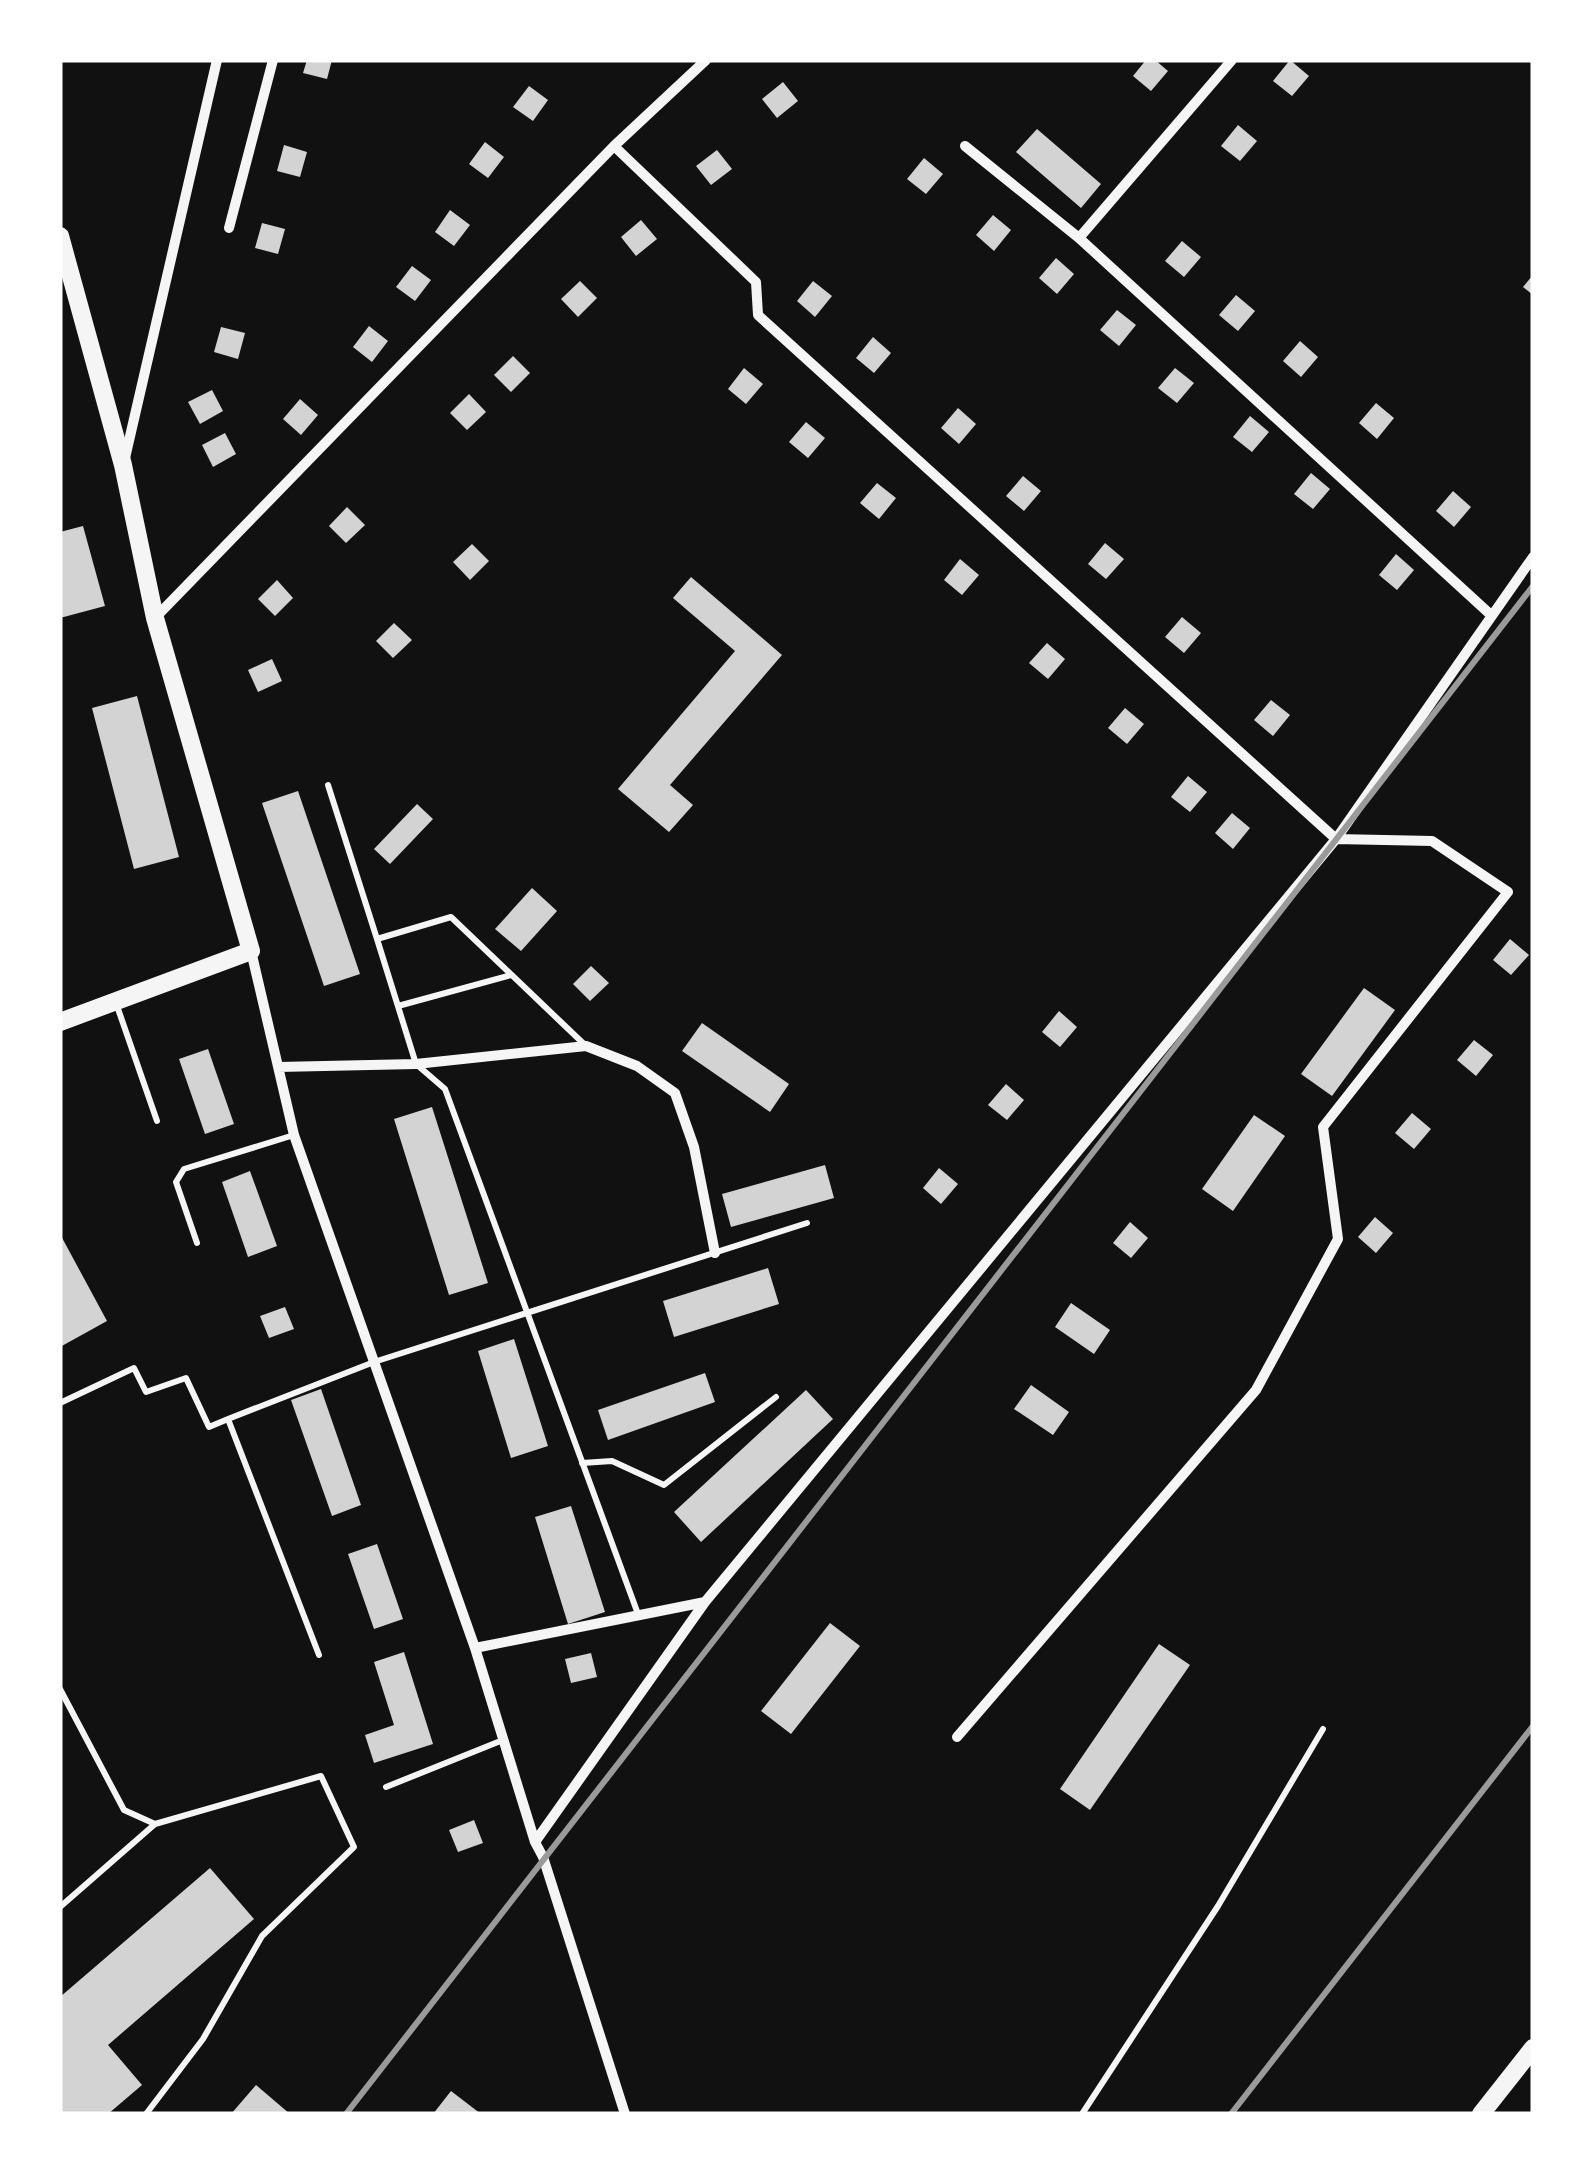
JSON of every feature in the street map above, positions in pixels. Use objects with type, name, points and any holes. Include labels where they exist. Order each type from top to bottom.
[{"type":"main road","points":[[60,236],[123,465],[155,618],[251,952],[60,1022]]},
{"type":"main road","points":[[1481,2114],[1533,2048]]},
{"type":"street","points":[[123,465],[217,60]]},
{"type":"street","points":[[229,228],[273,60]]},
{"type":"street","points":[[155,618],[614,146],[706,60]]},
{"type":"street","points":[[1079,238],[1232,60]]},
{"type":"street","points":[[614,146],[756,282],[758,315],[1336,839],[1432,840],[1508,892],[1322,1127],[1338,1240],[1256,1390],[957,1737]]},
{"type":"street","points":[[965,146],[1079,238],[1491,615]]},
{"type":"street","points":[[535,1842],[704,1602],[1336,839],[1533,557]]},
{"type":"street","points":[[251,952],[294,1135],[476,1648],[625,2114]]},
{"type":"street","points":[[278,1067],[416,1064],[586,1046],[637,1066],[676,1092],[694,1148],[715,1253]]},
{"type":"street","points":[[476,1648],[704,1602]]},
{"type":"lane","points":[[328,785],[416,1064],[445,1089],[638,1616]]},
{"type":"lane","points":[[376,939],[451,917],[586,1046]]},
{"type":"lane","points":[[398,1006],[512,975]]},
{"type":"lane","points":[[116,1002],[157,1120]]},
{"type":"lane","points":[[197,1243],[176,1182],[184,1169],[294,1135]]},
{"type":"lane","points":[[60,1403],[134,1368],[146,1392],[186,1378],[210,1427],[374,1362],[807,1223]]},
{"type":"lane","points":[[582,1464],[612,1461],[664,1485],[776,1397]]},
{"type":"lane","points":[[228,1420],[319,1655]]},
{"type":"lane","points":[[60,1689],[124,1810],[155,1824]]},
{"type":"lane","points":[[1082,2114],[1218,1906],[1324,1729]]},
{"type":"lane","points":[[386,1787],[504,1740]]},
{"type":"lane","points":[[60,1907],[155,1824],[321,1776],[354,1847],[262,1936],[203,2039],[146,2114]]},
{"type":"building","points":[[307,60],[332,60],[327,79],[303,73]]},
{"type":"building","points":[[1146,60],[1155,60],[1168,71],[1151,91],[1133,76]]},
{"type":"building","points":[[1290,60],[1309,76],[1292,96],[1273,81]]},
{"type":"building","points":[[783,82],[798,101],[777,118],[762,99]]},
{"type":"building","points":[[529,86],[548,100],[533,121],[513,107]]},
{"type":"building","points":[[1238,125],[1257,141],[1240,161],[1221,146]]},
{"type":"building","points":[[1037,129],[1101,184],[1081,208],[1016,152]]},
{"type":"building","points":[[485,142],[504,157],[488,178],[469,164]]},
{"type":"building","points":[[284,145],[307,152],[300,177],[277,171]]},
{"type":"building","points":[[717,150],[732,169],[711,185],[696,166]]},
{"type":"building","points":[[924,158],[943,174],[926,194],[907,179]]},
{"type":"building","points":[[450,210],[470,225],[454,246],[435,232]]},
{"type":"building","points":[[993,215],[1011,230],[994,251],[976,235]]},
{"type":"building","points":[[641,220],[657,239],[636,256],[621,237]]},
{"type":"building","points":[[262,223],[285,229],[278,254],[255,248]]},
{"type":"building","points":[[1182,241],[1201,257],[1184,277],[1165,261]]},
{"type":"building","points":[[1056,258],[1074,274],[1057,294],[1039,278]]},
{"type":"building","points":[[412,266],[431,280],[415,301],[396,287]]},
{"type":"building","points":[[1533,275],[1533,295],[1523,287]]},
{"type":"building","points":[[580,281],[597,298],[578,317],[561,299]]},
{"type":"building","points":[[813,281],[832,296],[815,317],[797,301]]},
{"type":"building","points":[[1236,295],[1255,311],[1238,331],[1219,315]]},
{"type":"building","points":[[1117,310],[1136,325],[1119,346],[1100,330]]},
{"type":"building","points":[[369,326],[388,341],[372,362],[353,347]]},
{"type":"building","points":[[221,327],[245,333],[238,359],[214,352]]},
{"type":"building","points":[[873,337],[891,353],[874,373],[856,358]]},
{"type":"building","points":[[1300,341],[1318,357],[1301,377],[1283,361]]},
{"type":"building","points":[[513,356],[530,373],[511,392],[494,375]]},
{"type":"building","points":[[744,368],[763,384],[746,404],[728,389]]},
{"type":"building","points":[[1175,368],[1194,383],[1177,403],[1158,388]]},
{"type":"building","points":[[212,390],[223,411],[200,424],[188,402]]},
{"type":"building","points":[[469,394],[486,412],[467,430],[450,413]]},
{"type":"building","points":[[300,399],[318,415],[301,435],[283,419]]},
{"type":"building","points":[[1376,403],[1394,418],[1377,439],[1359,423]]},
{"type":"building","points":[[958,408],[976,424],[959,444],[941,428]]},
{"type":"building","points":[[1250,416],[1269,432],[1252,452],[1233,437]]},
{"type":"building","points":[[806,422],[825,438],[808,458],[789,442]]},
{"type":"building","points":[[225,433],[236,454],[213,467],[202,445]]},
{"type":"building","points":[[1311,473],[1330,489],[1313,509],[1294,494]]},
{"type":"building","points":[[1023,476],[1041,491],[1024,511],[1006,496]]},
{"type":"building","points":[[877,483],[896,498],[879,519],[860,503]]},
{"type":"building","points":[[1453,491],[1471,507],[1454,527],[1436,511]]},
{"type":"building","points":[[347,507],[365,525],[346,543],[329,526]]},
{"type":"building","points":[[83,526],[105,606],[60,618],[60,532]]},
{"type":"building","points":[[1105,543],[1124,559],[1106,579],[1088,564]]},
{"type":"building","points":[[472,544],[489,561],[470,580],[453,562]]},
{"type":"building","points":[[1396,554],[1414,570],[1397,590],[1379,575]]},
{"type":"building","points":[[960,559],[979,575],[962,595],[944,580]]},
{"type":"building","points":[[691,577],[782,655],[670,785],[693,805],[669,832],[618,789],[735,651],[673,598]]},
{"type":"building","points":[[277,580],[293,598],[275,616],[258,599]]},
{"type":"building","points":[[1182,617],[1201,633],[1184,653],[1165,637]]},
{"type":"building","points":[[394,623],[412,640],[393,658],[376,641]]},
{"type":"building","points":[[1047,643],[1065,659],[1048,679],[1029,663]]},
{"type":"building","points":[[272,659],[282,681],[258,692],[248,670]]},
{"type":"building","points":[[137,696],[179,857],[134,869],[92,708]]},
{"type":"building","points":[[1271,700],[1290,715],[1273,736],[1254,720]]},
{"type":"building","points":[[1125,708],[1144,724],[1127,744],[1108,728]]},
{"type":"building","points":[[1188,776],[1207,792],[1190,812],[1171,797]]},
{"type":"building","points":[[298,791],[360,974],[324,986],[262,803]]},
{"type":"building","points":[[417,804],[433,819],[390,864],[374,849]]},
{"type":"building","points":[[1232,813],[1250,828],[1233,849],[1215,833]]},
{"type":"building","points":[[532,888],[557,911],[521,951],[495,929]]},
{"type":"building","points":[[1510,939],[1529,955],[1511,975],[1493,960]]},
{"type":"building","points":[[591,966],[609,983],[590,1001],[573,984]]},
{"type":"building","points":[[1364,988],[1395,1010],[1332,1096],[1301,1074]]},
{"type":"building","points":[[1059,1011],[1077,1027],[1060,1047],[1042,1032]]},
{"type":"building","points":[[702,1023],[789,1084],[770,1112],[682,1051]]},
{"type":"building","points":[[1474,1040],[1493,1055],[1476,1076],[1457,1060]]},
{"type":"building","points":[[208,1049],[234,1124],[205,1134],[179,1059]]},
{"type":"building","points":[[1006,1084],[1024,1100],[1007,1120],[988,1105]]},
{"type":"building","points":[[432,1107],[488,1283],[449,1295],[394,1119]]},
{"type":"building","points":[[1412,1113],[1431,1129],[1414,1149],[1395,1133]]},
{"type":"building","points":[[1254,1115],[1285,1136],[1233,1211],[1202,1189]]},
{"type":"building","points":[[825,1165],[834,1198],[731,1227],[722,1194]]},
{"type":"building","points":[[939,1168],[958,1184],[941,1204],[923,1188]]},
{"type":"building","points":[[250,1171],[277,1246],[248,1257],[222,1182]]},
{"type":"building","points":[[1375,1217],[1393,1233],[1376,1253],[1358,1237]]},
{"type":"building","points":[[1130,1222],[1148,1238],[1131,1258],[1113,1243]]},
{"type":"building","points":[[60,1234],[107,1321],[60,1347]]},
{"type":"building","points":[[768,1268],[779,1304],[674,1337],[663,1301]]},
{"type":"building","points":[[1071,1303],[1110,1330],[1094,1354],[1055,1327]]},
{"type":"building","points":[[285,1307],[294,1329],[269,1338],[260,1316]]},
{"type":"building","points":[[514,1339],[548,1446],[511,1458],[478,1351]]},
{"type":"building","points":[[705,1373],[715,1402],[608,1440],[598,1410]]},
{"type":"building","points":[[1031,1385],[1069,1412],[1053,1435],[1014,1409]]},
{"type":"building","points":[[321,1389],[361,1505],[332,1516],[291,1400]]},
{"type":"building","points":[[806,1390],[833,1419],[701,1542],[674,1512]]},
{"type":"building","points":[[571,1506],[605,1612],[568,1624],[535,1517]]},
{"type":"building","points":[[377,1544],[403,1619],[374,1629],[348,1554]]},
{"type":"building","points":[[830,1623],[860,1646],[791,1734],[761,1711]]},
{"type":"building","points":[[1159,1644],[1190,1665],[1090,1810],[1060,1789]]},
{"type":"building","points":[[404,1652],[433,1744],[374,1763],[365,1735],[394,1725],[374,1662]]},
{"type":"building","points":[[591,1653],[597,1677],[571,1683],[565,1659]]},
{"type":"building","points":[[474,1820],[483,1843],[458,1852],[449,1830]]},
{"type":"building","points":[[210,1868],[254,1919],[108,2045],[142,2085],[108,2114],[60,2114],[60,1997]]},
{"type":"building","points":[[256,2085],[290,2114],[231,2114]]},
{"type":"building","points":[[451,2091],[481,2114],[433,2114]]},
{"type":"railway","points":[[346,2114],[1533,586]]},
{"type":"railway","points":[[1231,2114],[1533,1726]]}]
